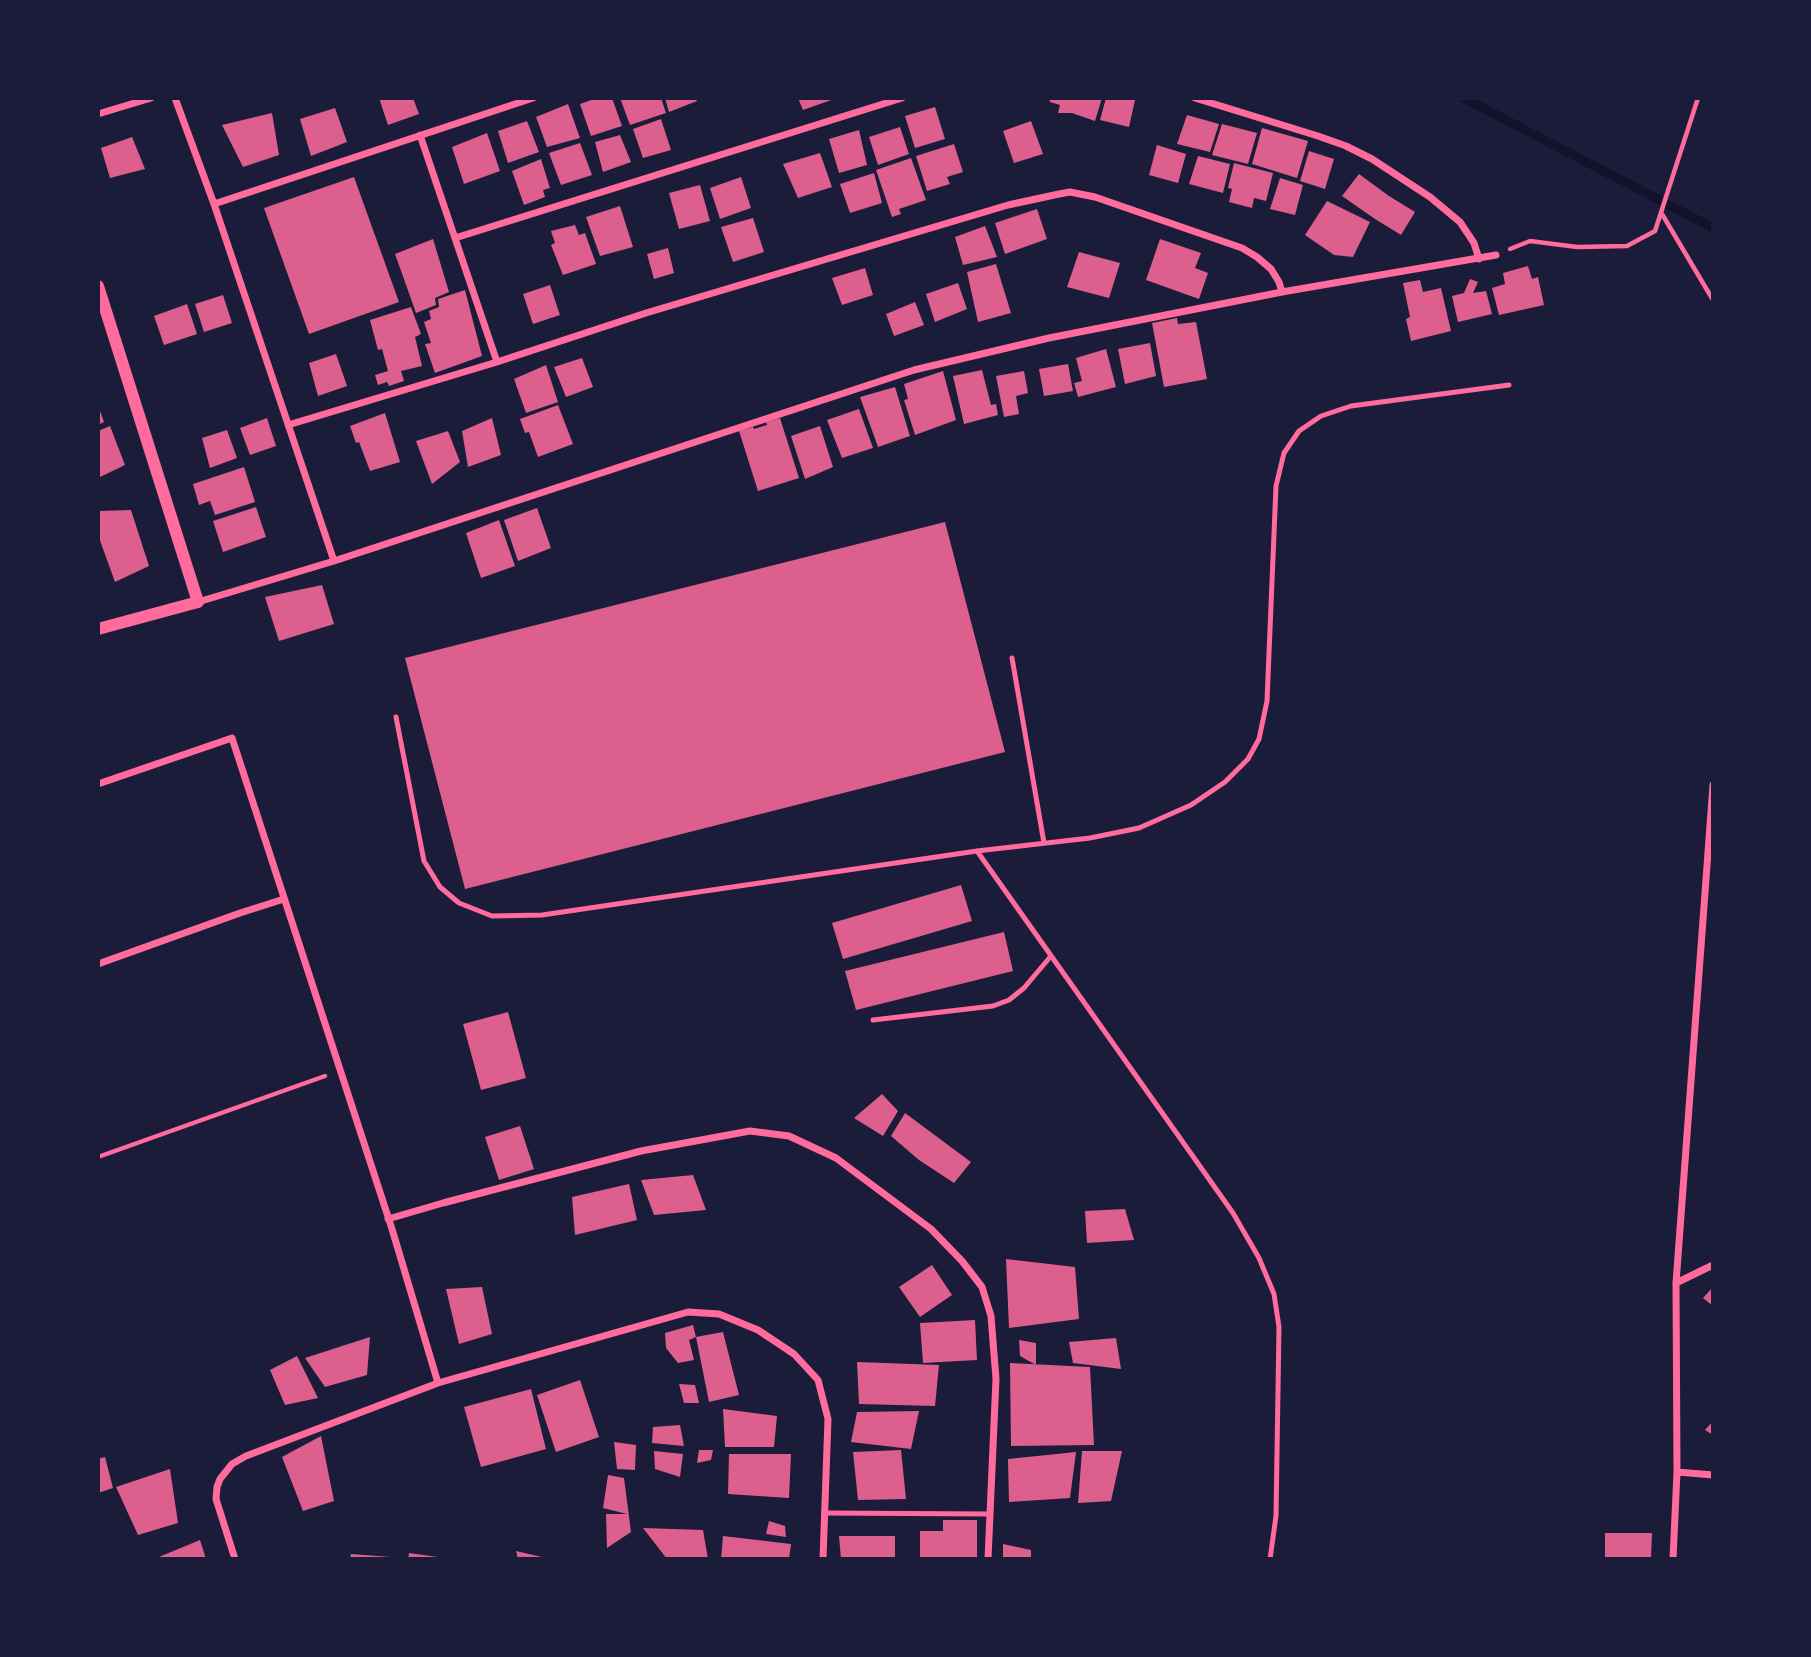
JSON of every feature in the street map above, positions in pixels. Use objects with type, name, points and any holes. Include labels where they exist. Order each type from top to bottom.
[{"type":"street","points":[[98,114],[151,98]]},
{"type":"street","points":[[175,98],[214,204],[334,561]]},
{"type":"street","points":[[214,204],[533,98]]},
{"type":"street","points":[[455,238],[902,98]]},
{"type":"street","points":[[1195,98],[1318,136],[1372,159],[1449,212],[1469,233],[1479,259]]},
{"type":"street","points":[[421,135],[497,362]]},
{"type":"street","points":[[288,425],[497,362],[646,313],[994,209],[1070,192],[1102,200],[1242,248],[1271,269],[1282,292]]},
{"type":"street","points":[[98,629],[334,561],[914,370],[1049,338],[1282,292],[1496,255]]},
{"type":"street","points":[[98,286],[198,602]]},
{"type":"street","points":[[98,784],[232,738],[341,1070],[438,1383]]},
{"type":"street","points":[[1673,1559],[1677,1472],[1676,1283],[1713,785]]},
{"type":"street","points":[[98,964],[284,899]]},
{"type":"street","points":[[388,1219],[640,1151],[750,1132],[789,1136],[836,1157],[931,1229],[962,1261],[982,1287],[991,1316],[996,1379],[988,1559]]},
{"type":"street","points":[[1676,1283],[1713,1265]]},
{"type":"street","points":[[235,1559],[216,1499],[219,1479],[232,1464],[246,1456],[438,1383],[688,1312],[719,1314],[758,1330],[794,1354],[818,1380],[828,1419],[822,1559]]},
{"type":"street","points":[[1677,1472],[1713,1475]]},
{"type":"lane","points":[[396,717],[424,861],[440,887],[459,903],[492,916],[542,915],[977,851],[1090,838],[1139,828],[1191,805],[1225,782],[1248,759],[1259,739],[1267,701],[1276,486],[1284,453],[1299,431],[1321,416],[1351,406],[1509,385]]},
{"type":"lane","points":[[1012,659],[1044,843]]},
{"type":"lane","points":[[977,851],[1233,1213],[1259,1258],[1274,1294],[1279,1327],[1279,1374],[1276,1517],[1270,1559]]},
{"type":"lane","points":[[873,1020],[993,1006],[1009,1000],[1024,988],[1051,956]]},
{"type":"lane","points":[[824,1513],[990,1514]]},
{"type":"path","points":[[1496,255],[1530,241],[1577,247],[1627,246],[1655,231],[1698,98]]},
{"type":"path","points":[[1662,212],[1713,300]]},
{"type":"path","points":[[98,1157],[341,1070]]},
{"type":"building","points":[[379,98],[413,98],[419,114],[388,125]]},
{"type":"building","points":[[597,98],[612,98],[622,126],[591,136],[580,104]]},
{"type":"building","points":[[620,98],[661,98],[666,113],[630,125]]},
{"type":"building","points":[[665,98],[696,98],[697,101],[669,112]]},
{"type":"building","points":[[798,98],[837,98],[803,110]]},
{"type":"building","points":[[1049,98],[1102,98],[1095,121],[1072,113],[1058,113],[1060,105],[1050,102]]},
{"type":"building","points":[[1106,98],[1135,100],[1129,127],[1100,120]]},
{"type":"building","points":[[568,104],[580,138],[547,147],[536,117]]},
{"type":"building","points":[[935,107],[945,139],[915,148],[905,116]]},
{"type":"building","points":[[335,108],[347,142],[311,156],[300,119]]},
{"type":"building","points":[[272,113],[279,155],[243,167],[222,125]]},
{"type":"building","points":[[1187,115],[1219,124],[1210,152],[1177,144]]},
{"type":"building","points":[[661,119],[671,150],[643,158],[633,129]]},
{"type":"building","points":[[527,121],[539,152],[508,163],[498,131]]},
{"type":"building","points":[[1031,121],[1043,154],[1014,163],[1003,131]]},
{"type":"building","points":[[1222,124],[1257,133],[1248,164],[1212,155]]},
{"type":"building","points":[[900,127],[909,154],[878,165],[869,137]]},
{"type":"building","points":[[1262,128],[1308,141],[1297,178],[1252,164]]},
{"type":"building","points":[[859,130],[867,165],[839,173],[829,139]]},
{"type":"building","points":[[487,133],[500,171],[464,184],[452,147]]},
{"type":"building","points":[[620,135],[631,162],[603,172],[595,142]]},
{"type":"building","points":[[132,137],[145,169],[110,178],[101,148]]},
{"type":"building","points":[[580,143],[592,175],[561,185],[549,153]]},
{"type":"building","points":[[954,144],[963,172],[947,177],[950,184],[927,191],[916,156]]},
{"type":"building","points":[[1157,145],[1186,154],[1178,183],[1149,175]]},
{"type":"building","points":[[1309,151],[1334,159],[1325,189],[1300,181]]},
{"type":"building","points":[[820,153],[832,187],[798,198],[783,164]]},
{"type":"building","points":[[1198,156],[1230,164],[1223,193],[1189,184]]},
{"type":"building","points":[[911,158],[926,200],[899,209],[901,214],[892,217],[876,170]]},
{"type":"building","points":[[541,159],[550,188],[543,190],[545,197],[524,205],[512,171]]},
{"type":"building","points":[[1234,163],[1273,173],[1266,201],[1254,198],[1252,208],[1229,202],[1232,189],[1228,188]]},
{"type":"building","points":[[874,173],[882,203],[850,213],[840,184]]},
{"type":"building","points":[[1359,174],[1415,212],[1401,235],[1342,196]]},
{"type":"building","points":[[354,177],[399,302],[309,334],[264,208]]},
{"type":"building","points":[[741,177],[751,208],[720,219],[710,188]]},
{"type":"building","points":[[1280,178],[1303,185],[1295,215],[1270,209]]},
{"type":"building","points":[[700,185],[710,221],[679,229],[669,193]]},
{"type":"building","points":[[1327,201],[1370,222],[1353,257],[1334,255],[1305,235]]},
{"type":"building","points":[[620,206],[633,247],[600,256],[586,217]]},
{"type":"building","points":[[1037,209],[1047,239],[1005,254],[995,223]]},
{"type":"building","points":[[753,218],[764,252],[733,262],[721,227]]},
{"type":"building","points":[[575,225],[579,235],[585,233],[596,264],[563,275],[551,245],[555,243],[551,231]]},
{"type":"building","points":[[985,226],[997,257],[963,265],[955,237]]},
{"type":"building","points":[[433,239],[449,292],[435,298],[436,305],[416,313],[395,254]]},
{"type":"building","points":[[1160,239],[1201,253],[1195,268],[1208,273],[1199,299],[1146,280]]},
{"type":"building","points":[[668,248],[674,273],[654,279],[647,254]]},
{"type":"building","points":[[1079,252],[1120,263],[1109,298],[1067,287]]},
{"type":"building","points":[[996,264],[1011,313],[978,322],[967,272]]},
{"type":"building","points":[[1528,266],[1532,279],[1538,277],[1544,305],[1499,315],[1492,288],[1505,284],[1503,273]]},
{"type":"building","points":[[865,268],[873,295],[842,305],[832,278]]},
{"type":"building","points":[[1470,279],[1478,282],[1473,293],[1486,291],[1492,314],[1458,322],[1452,296],[1464,293]]},
{"type":"building","points":[[1420,280],[1423,292],[1441,288],[1451,331],[1411,341],[1406,319],[1410,317],[1403,283]]},
{"type":"building","points":[[958,283],[967,309],[935,322],[926,294]]},
{"type":"building","points":[[550,285],[560,315],[533,324],[523,294]]},
{"type":"building","points":[[465,290],[482,356],[435,373],[425,344],[431,343],[424,322],[431,319],[429,311],[439,307],[438,299]]},
{"type":"building","points":[[223,295],[232,323],[204,332],[195,304]]},
{"type":"building","points":[[915,302],[924,325],[894,336],[886,314]]},
{"type":"building","points":[[187,304],[197,334],[164,345],[154,316]]},
{"type":"building","points":[[411,307],[421,334],[415,337],[422,366],[401,371],[404,381],[389,386],[387,382],[378,385],[375,375],[388,371],[382,349],[378,350],[370,320]]},
{"type":"building","points":[[1177,318],[1178,324],[1196,322],[1207,379],[1164,387],[1152,323]]},
{"type":"building","points":[[1150,343],[1156,376],[1125,384],[1118,349]]},
{"type":"building","points":[[1106,349],[1116,387],[1078,397],[1074,383],[1082,381],[1076,358]]},
{"type":"building","points":[[336,354],[347,386],[318,396],[309,363]]},
{"type":"building","points":[[582,358],[593,387],[566,397],[554,367]]},
{"type":"building","points":[[1068,364],[1073,391],[1044,396],[1039,369]]},
{"type":"building","points":[[546,365],[558,402],[526,413],[514,379]]},
{"type":"building","points":[[982,370],[991,405],[996,404],[998,415],[964,424],[953,376]]},
{"type":"building","points":[[943,371],[956,420],[915,435],[904,400],[908,399],[904,384]]},
{"type":"building","points":[[1024,371],[1028,393],[1016,396],[1019,414],[1004,417],[996,376]]},
{"type":"building","points":[[895,387],[910,436],[878,447],[860,397]]},
{"type":"building","points":[[98,405],[104,422],[98,425]]},
{"type":"building","points":[[558,405],[573,444],[538,457],[529,432],[525,433],[520,419]]},
{"type":"building","points":[[859,409],[873,448],[842,458],[827,420]]},
{"type":"building","points":[[385,413],[400,462],[370,471],[350,426]]},
{"type":"building","points":[[267,418],[276,446],[250,455],[240,428]]},
{"type":"building","points":[[492,418],[501,455],[468,467],[462,431]]},
{"type":"building","points":[[780,418],[799,478],[758,491],[739,431],[767,425],[766,422]]},
{"type":"building","points":[[110,426],[125,465],[98,478],[98,431]]},
{"type":"building","points":[[820,426],[833,467],[805,479],[791,436]]},
{"type":"building","points":[[227,430],[237,458],[210,468],[202,438]]},
{"type":"building","points":[[448,431],[460,462],[432,484],[416,441]]},
{"type":"building","points":[[244,467],[255,502],[215,515],[210,501],[199,505],[193,484]]},
{"type":"building","points":[[256,507],[266,537],[223,552],[213,521]]},
{"type":"building","points":[[537,508],[551,548],[518,561],[504,520]]},
{"type":"building","points":[[131,510],[149,566],[115,582],[98,535],[98,511]]},
{"type":"building","points":[[499,520],[515,566],[481,578],[466,533]]},
{"type":"building","points":[[945,522],[1005,752],[465,889],[405,658]]},
{"type":"building","points":[[322,585],[334,624],[279,641],[265,597]]},
{"type":"building","points":[[961,885],[972,921],[843,959],[832,923]]},
{"type":"building","points":[[1004,932],[1013,971],[856,1010],[845,971]]},
{"type":"building","points":[[508,1012],[526,1078],[481,1090],[463,1024]]},
{"type":"building","points":[[882,1094],[898,1111],[883,1136],[854,1118]]},
{"type":"building","points":[[905,1113],[971,1162],[954,1183],[919,1160],[891,1136]]},
{"type":"building","points":[[520,1126],[534,1169],[499,1180],[485,1137]]},
{"type":"building","points":[[693,1175],[706,1210],[654,1215],[641,1180]]},
{"type":"building","points":[[629,1184],[637,1220],[575,1235],[572,1197]]},
{"type":"building","points":[[1125,1209],[1134,1240],[1087,1243],[1085,1211]]},
{"type":"building","points":[[1006,1259],[1075,1267],[1079,1319],[1009,1328]]},
{"type":"building","points":[[932,1265],[952,1295],[920,1317],[899,1287]]},
{"type":"building","points":[[482,1287],[492,1334],[459,1344],[446,1289]]},
{"type":"building","points":[[1713,1287],[1713,1306],[1703,1298]]},
{"type":"building","points":[[975,1320],[977,1360],[923,1363],[920,1323]]},
{"type":"building","points":[[693,1325],[696,1337],[689,1340],[694,1360],[678,1363],[666,1348],[665,1333]]},
{"type":"building","points":[[723,1332],[739,1395],[709,1402],[696,1337]]},
{"type":"building","points":[[370,1337],[367,1375],[325,1387],[305,1358]]},
{"type":"building","points":[[1116,1338],[1121,1369],[1073,1363],[1069,1342]]},
{"type":"building","points":[[1019,1340],[1036,1343],[1036,1365],[1020,1356]]},
{"type":"building","points":[[297,1356],[318,1398],[285,1405],[270,1370]]},
{"type":"building","points":[[857,1362],[939,1365],[935,1406],[859,1404]]},
{"type":"building","points":[[1010,1363],[1090,1367],[1094,1445],[1011,1446]]},
{"type":"building","points":[[580,1380],[599,1437],[556,1452],[537,1395]]},
{"type":"building","points":[[679,1384],[695,1385],[699,1403],[684,1403]]},
{"type":"building","points":[[531,1389],[546,1449],[481,1467],[464,1407]]},
{"type":"building","points":[[723,1409],[777,1416],[774,1447],[725,1447]]},
{"type":"building","points":[[919,1411],[911,1449],[851,1442],[857,1412]]},
{"type":"building","points":[[1713,1421],[1713,1435],[1705,1430]]},
{"type":"building","points":[[680,1425],[684,1446],[652,1443],[653,1427]]},
{"type":"building","points":[[321,1436],[334,1501],[303,1511],[282,1457]]},
{"type":"building","points":[[614,1442],[636,1445],[635,1470],[617,1469]]},
{"type":"building","points":[[699,1450],[713,1450],[711,1460],[697,1463]]},
{"type":"building","points":[[901,1450],[906,1499],[858,1500],[853,1452]]},
{"type":"building","points":[[654,1451],[683,1454],[680,1477],[655,1469]]},
{"type":"building","points":[[1082,1451],[1122,1451],[1111,1501],[1078,1503]]},
{"type":"building","points":[[1076,1452],[1070,1498],[1009,1502],[1008,1459]]},
{"type":"building","points":[[729,1454],[791,1454],[789,1498],[728,1494]]},
{"type":"building","points":[[105,1457],[113,1488],[98,1493],[98,1459]]},
{"type":"building","points":[[170,1469],[178,1523],[138,1535],[116,1487]]},
{"type":"building","points":[[608,1475],[624,1478],[631,1532],[607,1548],[606,1514],[627,1514],[603,1508]]},
{"type":"building","points":[[943,1520],[977,1520],[977,1559],[920,1559],[920,1531],[943,1531]]},
{"type":"building","points":[[769,1521],[785,1526],[786,1537],[766,1534]]},
{"type":"building","points":[[643,1528],[703,1530],[708,1559],[667,1559]]},
{"type":"building","points":[[1605,1533],[1652,1533],[1651,1559],[1605,1559]]},
{"type":"building","points":[[723,1536],[791,1544],[789,1559],[721,1559]]},
{"type":"building","points":[[839,1536],[895,1536],[895,1559],[841,1559]]},
{"type":"building","points":[[200,1540],[206,1559],[154,1559]]},
{"type":"building","points":[[1003,1544],[1031,1550],[1031,1559],[1003,1559]]},
{"type":"building","points":[[516,1551],[546,1558],[546,1559],[518,1559]]},
{"type":"building","points":[[409,1553],[438,1557],[438,1559],[408,1559]]},
{"type":"building","points":[[351,1554],[391,1557],[391,1559],[350,1559]]},
{"type":"waterway","points":[[1464,98],[1713,228]]}]
